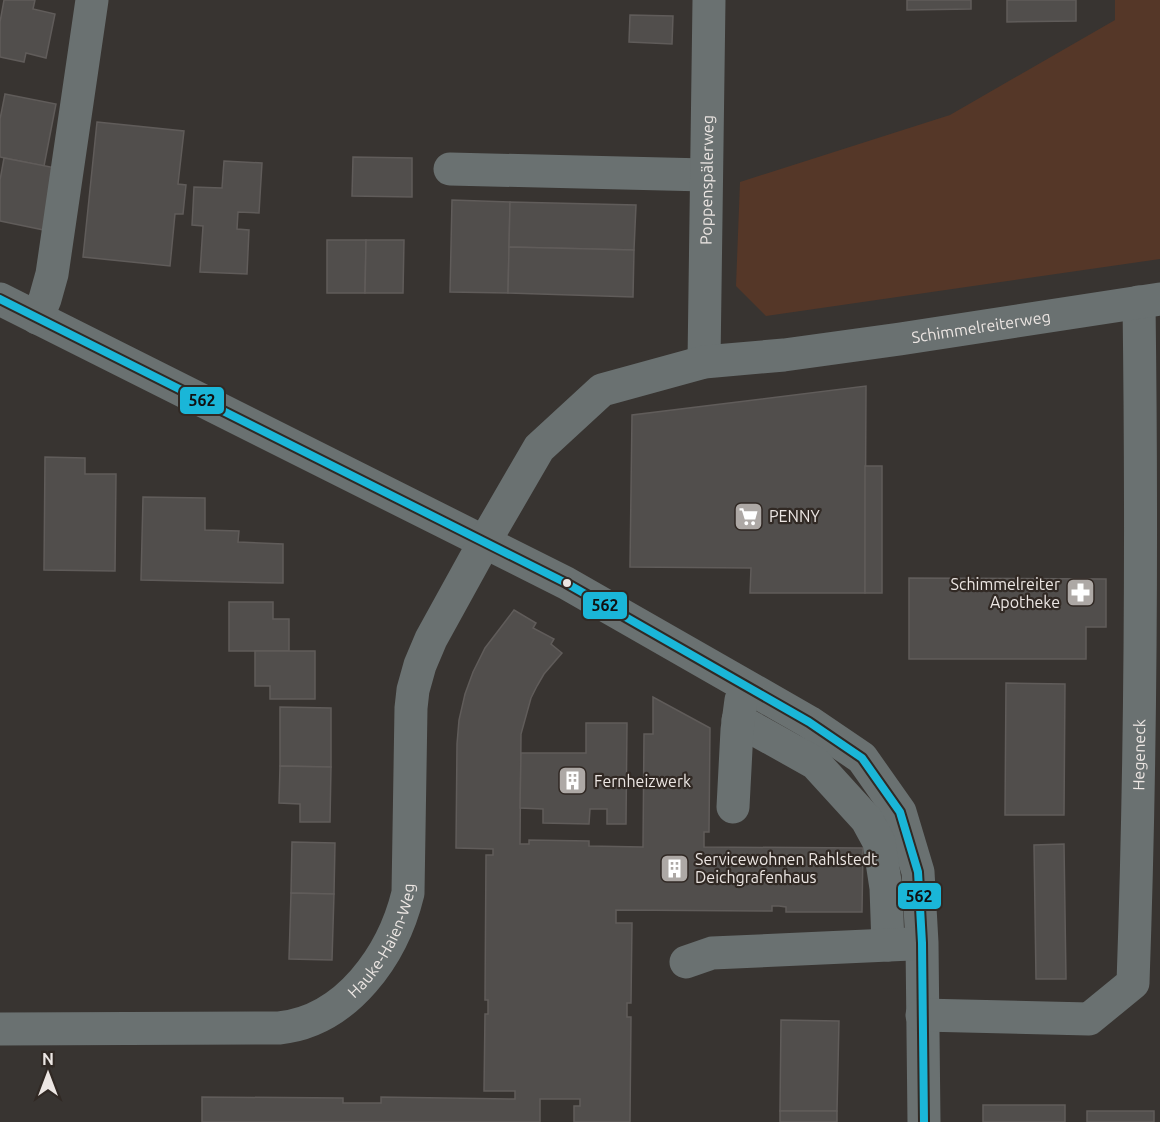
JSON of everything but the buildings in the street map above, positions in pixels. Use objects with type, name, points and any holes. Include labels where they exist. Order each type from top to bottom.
[{"type":"street","points":[[37,318],[52,274],[92,0]]},
{"type":"street","name":"Poppenspälerweg","points":[[704,362],[709,0]]},
{"type":"street","points":[[450,169],[706,175]]},
{"type":"street","points":[[0,299],[575,588],[809,722],[862,758],[900,812],[918,872],[922,943],[924,1122]]},
{"type":"street","name":"Schimmelreiterweg","points":[[485,541],[539,448],[602,390],[704,362],[784,355],[1150,301]]},
{"type":"street","name":"Hegeneck","points":[[922,1015],[1089,1019],[1133,983],[1151,488],[1150,301]]},
{"type":"street","name":"Hauke-Haien-Weg","points":[[0,1029],[279,1028],[297,1026],[327,1014],[362,982],[389,946],[398,928],[408,893],[413,690],[431,639],[485,541]]},
{"type":"street","points":[[733,807],[738,720],[743,683]]},
{"type":"street","points":[[738,720],[815,763],[867,820],[879,842],[886,888],[888,945]]},
{"type":"street","points":[[686,962],[712,952],[922,943]]},
{"type":"shaded area","points":[[1115,0],[1160,0],[1160,259],[766,316],[736,286],[740,182],[950,115],[1115,20]]},
{"type":"transit line","name":"562","points":[[0,299],[566,583],[809,722],[862,758],[900,812],[918,872],[922,943],[924,1122]]},
{"type":"place","name":"PENNY","points":[[748,516]]},
{"type":"place","name":"Schimmelreiter Apotheke","points":[[1081,593]]},
{"type":"place","name":"Fernheizwerk","points":[[573,781]]},
{"type":"place","name":"Servicewohnen Rahlstedt Deichgrafenhaus","points":[[674,868]]}]
